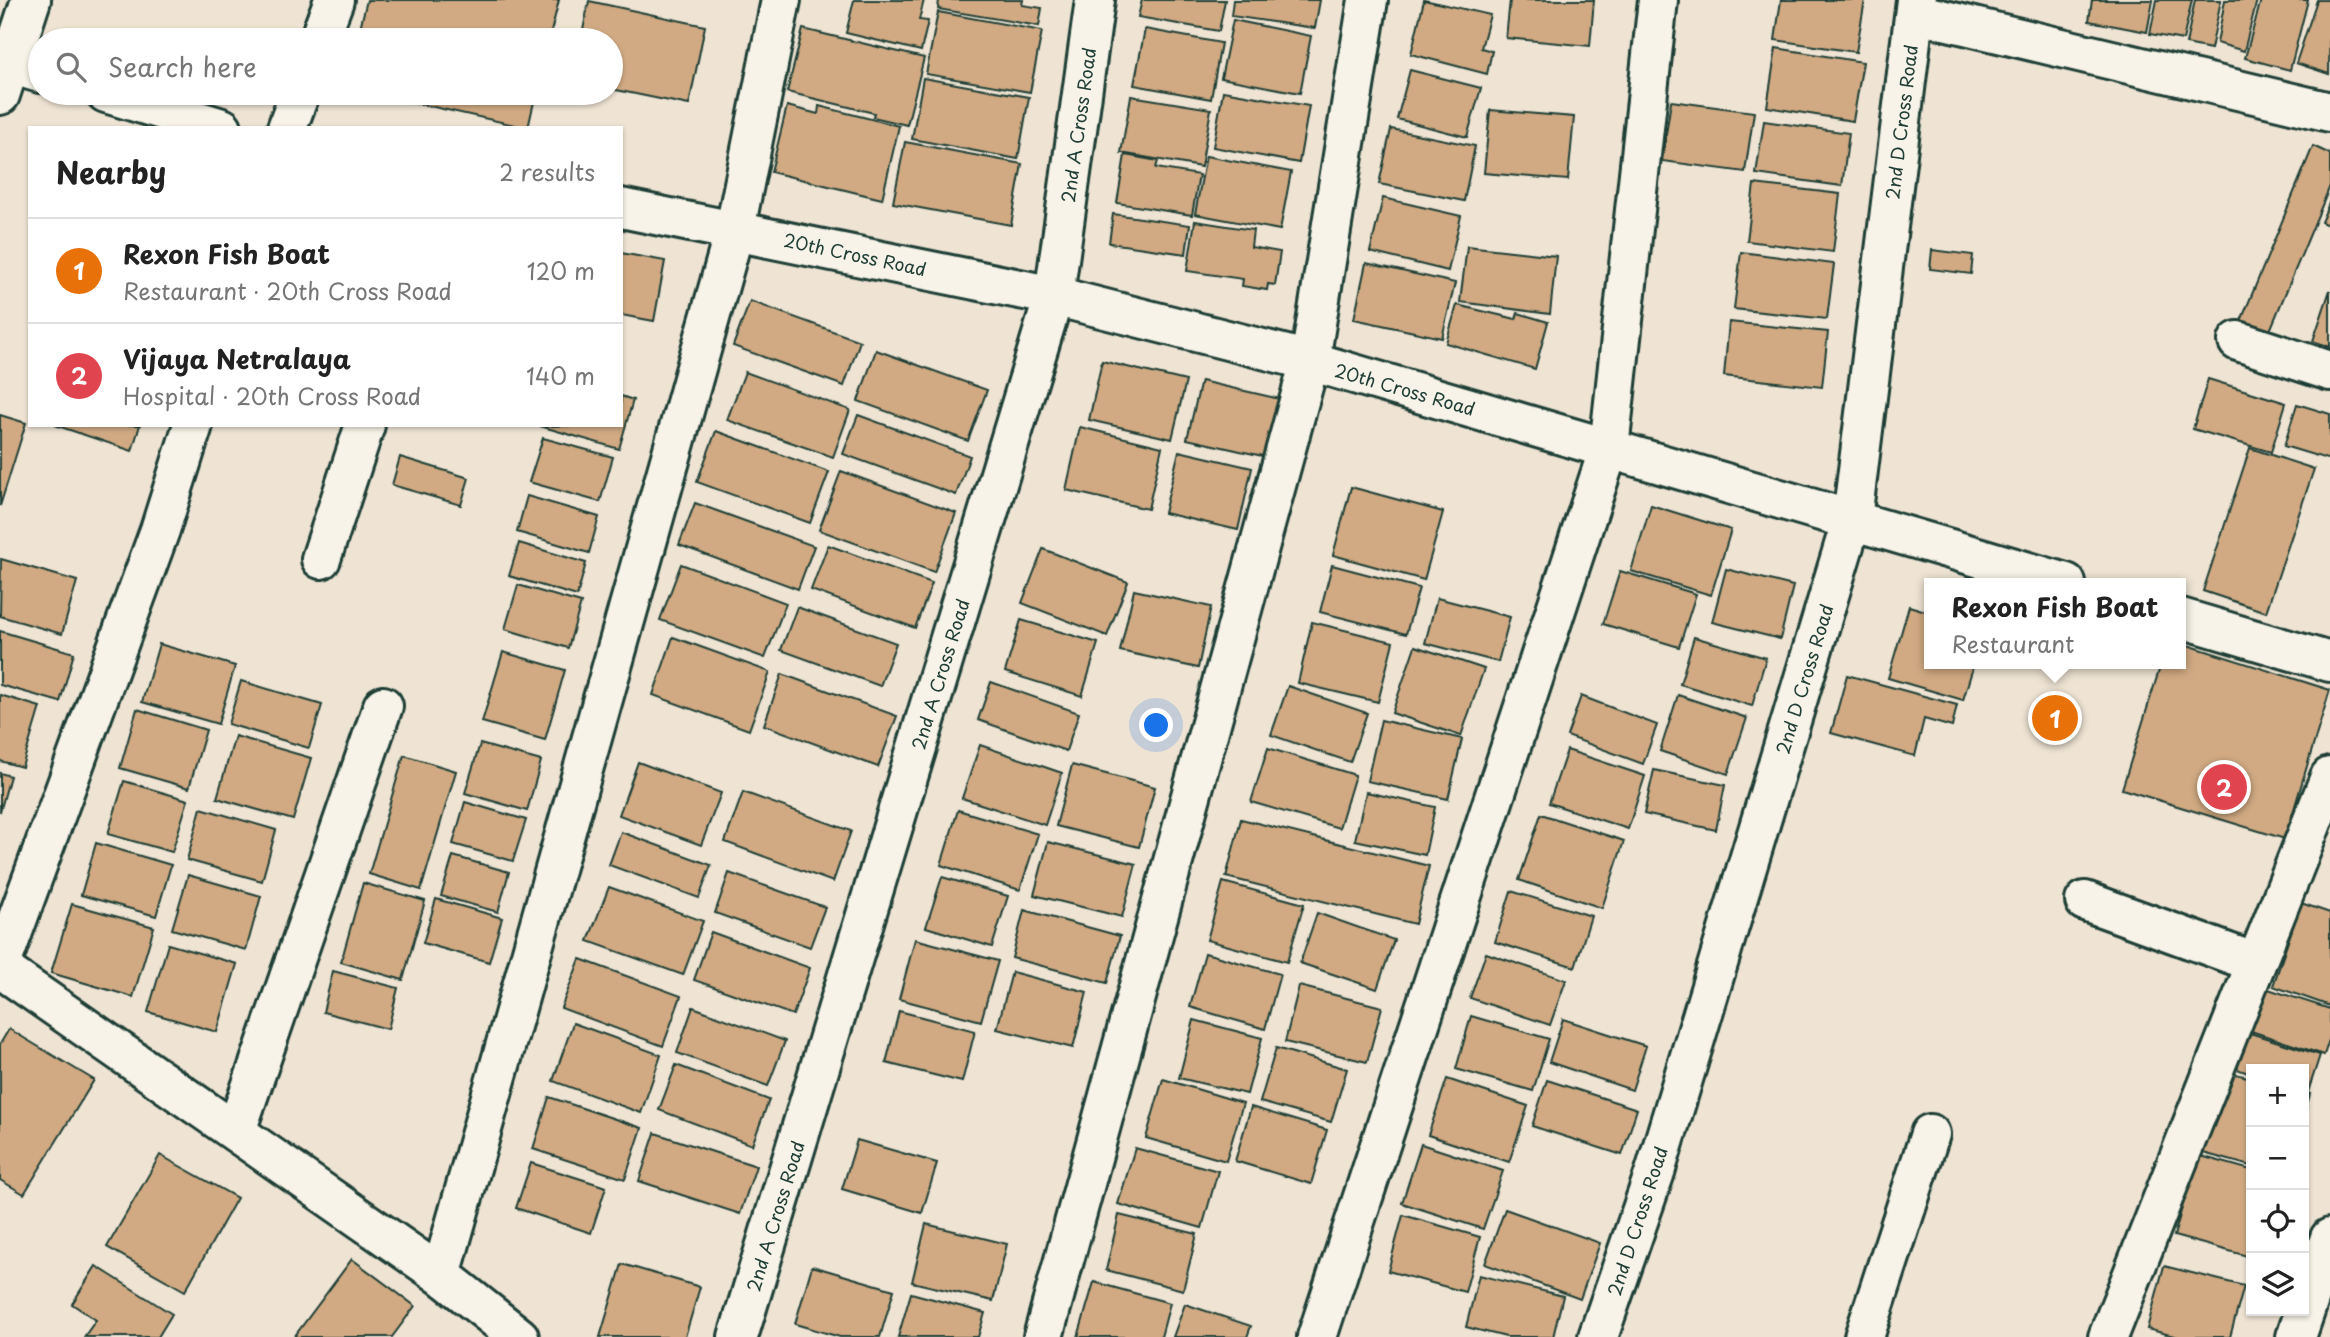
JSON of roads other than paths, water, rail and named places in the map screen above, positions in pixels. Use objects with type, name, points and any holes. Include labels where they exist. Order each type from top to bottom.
[{"type":"street","points":[[13,73],[31,0]]},
{"type":"street","points":[[324,28],[334,0]]},
{"type":"street","points":[[441,1275],[735,229],[781,0]]},
{"type":"street","name":"2nd A Cross Road","points":[[738,1337],[1054,296],[1095,0]]},
{"type":"street","points":[[1044,1337],[1310,361],[1368,0]]},
{"type":"street","points":[[1317,1337],[1609,448],[1658,0]]},
{"type":"street","points":[[1916,7],[2330,112]]},
{"type":"street","name":"2nd D Cross Road","points":[[1598,1337],[1655,1172],[1852,519],[1916,7]]},
{"type":"street","points":[[146,105],[215,126]]},
{"type":"street","points":[[288,126],[296,105]]},
{"type":"street","name":"20th Cross Road","points":[[623,208],[1054,296],[1310,361],[2049,578]]},
{"type":"street","points":[[2238,341],[2330,371]]},
{"type":"street","points":[[192,427],[160,530],[0,968],[441,1275],[519,1337]]},
{"type":"street","points":[[321,559],[365,427]]},
{"type":"street","points":[[2186,619],[2330,662]]},
{"type":"street","points":[[236,1130],[383,706]]},
{"type":"street","points":[[2108,1337],[2330,777]]},
{"type":"street","points":[[2085,901],[2256,963]]},
{"type":"street","points":[[1864,1337],[1930,1134]]},
{"type":"street","points":[[2297,1337],[2330,1238]]},
{"type":"place","name":"Rexon Fish Boat","points":[[2055,718]]},
{"type":"place","name":"Vijaya Netralaya","points":[[2224,787]]}]
